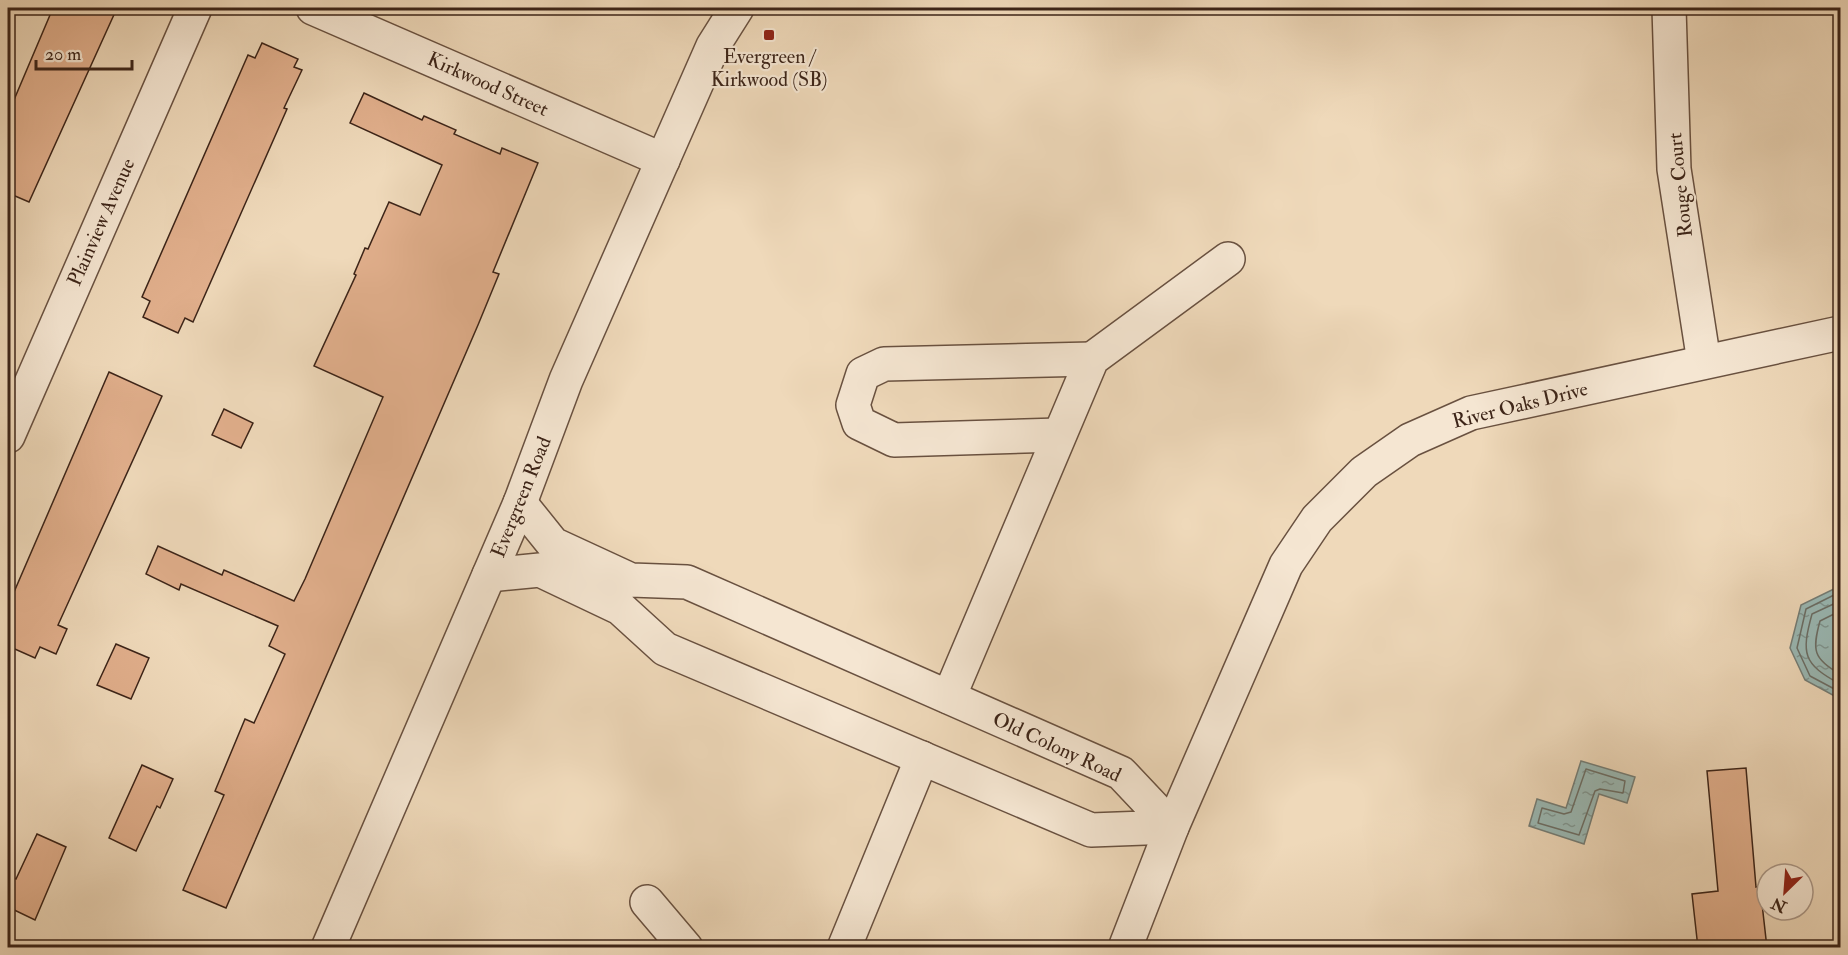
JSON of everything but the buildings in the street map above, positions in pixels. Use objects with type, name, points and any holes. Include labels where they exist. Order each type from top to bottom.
[{"type":"street","name":"Plainview Avenue","points":[[8,436],[195,8]]},
{"type":"street","name":"Kirkwood Street","points":[[313,8],[663,160]]},
{"type":"street","name":"Evergreen Road","points":[[328,948],[520,503],[566,380],[713,46],[724,8]]},
{"type":"street","name":"Evergreen Road","points":[[713,46],[737,8]]},
{"type":"street","name":"Rouge Court","points":[[1669,8],[1674,169],[1704,362]]},
{"type":"street","points":[[949,697],[1092,359],[1228,259]]},
{"type":"street","name":"River Oaks Drive","points":[[1125,948],[1172,827],[1286,565],[1317,519],[1364,472],[1410,440],[1471,414],[1840,333]]},
{"type":"street","points":[[1059,435],[894,440],[859,423],[853,405],[863,374],[884,364],[1092,359]]},
{"type":"street","name":"Old Colony Road","points":[[520,503],[553,544],[631,580],[687,582],[1121,773],[1172,827]]},
{"type":"street","points":[[489,575],[540,570],[620,608],[665,649],[1091,830],[1172,827]]},
{"type":"street","points":[[844,948],[922,758]]},
{"type":"street","points":[[647,902],[686,948]]},
{"type":"water","points":[[1840,586],[1840,699],[1805,680],[1790,648],[1801,605]]},
{"type":"water","points":[[1581,761],[1635,777],[1627,803],[1599,794],[1584,844],[1529,826],[1537,799],[1566,808]]},
{"type":"place","name":"Evergreen / Kirkwood (SB)","points":[[769,35]]}]
